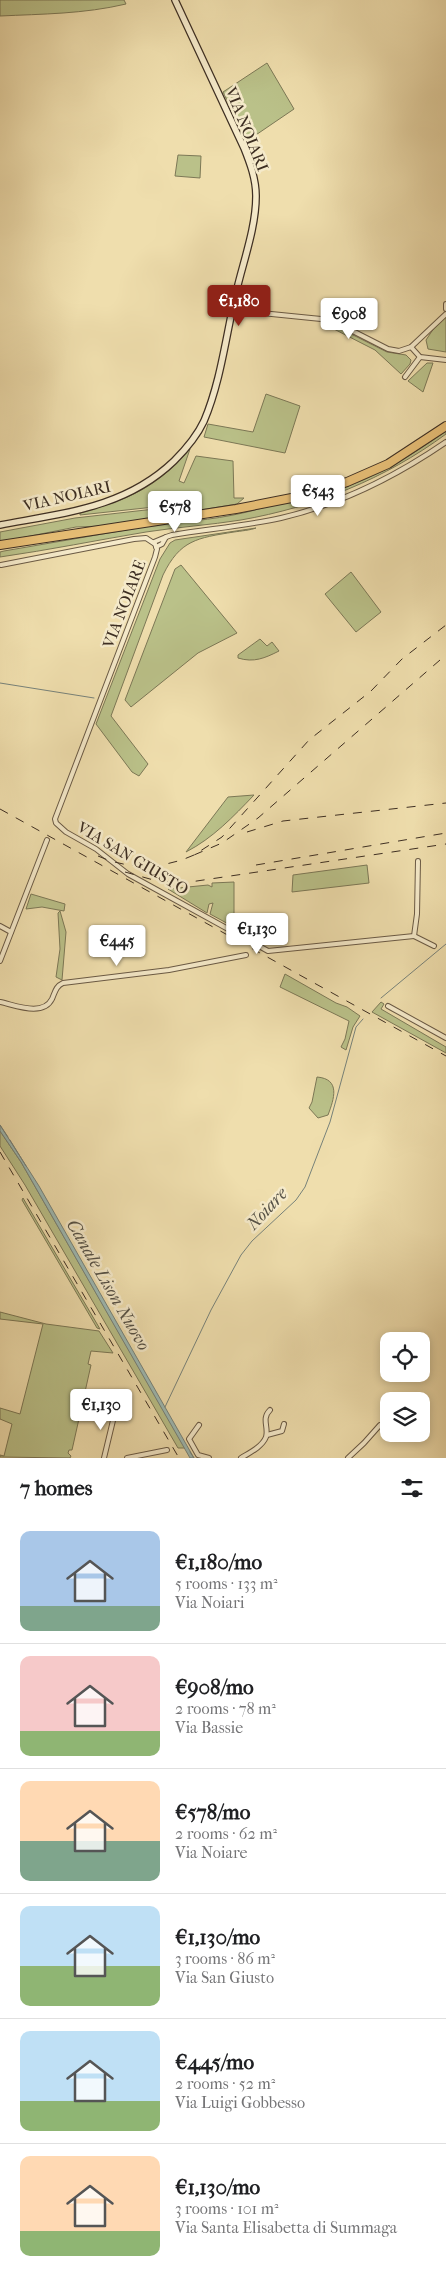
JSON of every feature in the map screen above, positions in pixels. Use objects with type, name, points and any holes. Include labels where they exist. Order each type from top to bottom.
[{"type":"highway","points":[[0,545],[236,509],[317,493],[388,464],[446,426]]},
{"type":"street","name":"VIA NOIARI","points":[[0,525],[100,505],[132,492],[164,471],[190,444],[204,422],[220,368],[252,225],[256,196],[250,163],[240,138],[175,0]]},
{"type":"street","points":[[232,310],[331,320],[388,349],[399,351],[410,347],[446,314]]},
{"type":"street","points":[[410,347],[420,357],[446,360]]},
{"type":"street","points":[[405,377],[420,357]]},
{"type":"street","points":[[154,542],[172,535],[280,518],[344,499],[400,472],[446,442]]},
{"type":"street","points":[[156,547],[162,544],[166,537]]},
{"type":"street","name":"VIA NOIARE","points":[[0,566],[20,560],[134,539],[146,538],[154,542],[156,547],[155,557],[55,822]]},
{"type":"street","name":"VIA SAN GIUSTO","points":[[55,822],[66,832],[96,849],[128,874],[268,951],[414,936]]},
{"type":"street","points":[[0,961],[47,840]]},
{"type":"street","points":[[418,861],[417,923],[414,936],[434,946]]},
{"type":"street","points":[[0,926],[11,932]]},
{"type":"street","points":[[0,1002],[44,1008],[50,1003],[58,986],[63,983],[169,970],[246,955]]},
{"type":"street","points":[[388,1006],[446,1038]]},
{"type":"street","points":[[104,1458],[116,1408]]},
{"type":"street","points":[[241,1458],[258,1447],[266,1435],[265,1419],[270,1410]]},
{"type":"street","points":[[266,1435],[282,1431],[284,1424]]},
{"type":"street","points":[[348,1458],[364,1444],[380,1424]]},
{"type":"street","points":[[200,1425],[189,1439],[198,1455],[209,1458]]},
{"type":"street","points":[[127,1458],[167,1450]]},
{"type":"green space","points":[[0,0],[124,0],[126,4],[79,12],[0,16]]},
{"type":"green space","points":[[267,63],[294,109],[247,141],[223,92]]},
{"type":"green space","points":[[178,155],[201,156],[200,178],[175,176]]},
{"type":"green space","points":[[446,317],[446,352],[428,349],[426,340],[434,328]]},
{"type":"green space","points":[[329,323],[387,352],[406,355],[411,360],[410,364],[401,374],[375,350],[328,326]]},
{"type":"green space","points":[[427,363],[433,363],[423,392],[408,381]]},
{"type":"green space","points":[[266,394],[300,406],[285,453],[204,437],[208,424],[253,432]]},
{"type":"green space","points":[[446,431],[446,434],[423,450],[374,478],[322,499],[296,507],[241,520],[146,532],[0,557],[0,552],[4,551],[172,522],[231,515],[327,493],[351,485],[379,472],[407,457]]},
{"type":"green space","points":[[190,449],[179,481],[184,483],[196,456],[233,461],[234,498],[244,498],[237,504],[102,526],[76,527],[0,542],[0,532],[75,518],[181,506],[182,504],[80,515],[80,513],[127,497],[153,483]]},
{"type":"green space","points":[[256,528],[210,536],[191,543],[176,554],[163,575],[111,716],[148,764],[139,776],[132,772],[96,724],[160,559],[170,543],[175,540]]},
{"type":"green space","points":[[181,565],[237,633],[198,653],[131,707],[125,700],[175,569]]},
{"type":"green space","points":[[351,572],[381,612],[356,632],[325,594]]},
{"type":"green space","points":[[260,639],[267,646],[272,642],[279,651],[259,659],[238,658],[238,655]]},
{"type":"green space","points":[[254,795],[214,834],[186,852],[228,797]]},
{"type":"green space","points":[[367,865],[369,883],[292,892],[293,875]]},
{"type":"green space","points":[[234,882],[234,927],[210,914],[213,903],[209,904],[207,913],[168,889],[208,885],[212,887],[212,883]]},
{"type":"green space","points":[[31,894],[65,904],[64,911],[42,907],[26,909]]},
{"type":"green space","points":[[60,911],[66,932],[62,980],[56,977],[60,949],[58,913]]},
{"type":"green space","points":[[285,974],[336,1003],[347,1007],[360,1016],[353,1027],[346,1050],[341,1047],[349,1021],[280,987]]},
{"type":"green space","points":[[381,1002],[384,1004],[381,1009],[446,1047],[446,1053],[372,1012]]},
{"type":"green space","points":[[317,1077],[330,1082],[334,1091],[328,1115],[318,1118],[309,1108]]},
{"type":"green space","points":[[0,1131],[21,1162],[185,1448],[178,1448],[25,1185],[0,1146]]},
{"type":"green space","points":[[23,1198],[100,1329],[97,1328],[22,1200]]},
{"type":"green space","points":[[0,1312],[46,1324],[99,1331],[113,1353],[91,1351],[88,1364],[91,1365],[72,1450],[69,1450],[68,1453],[71,1456],[70,1458],[0,1457],[0,1455],[4,1456],[12,1424],[0,1419],[0,1408],[20,1414],[43,1324],[0,1319]]},
{"type":"water","points":[[0,1125],[39,1186],[194,1458],[190,1458],[21,1162],[0,1131]]},
{"type":"waterway","points":[[0,683],[94,698]]},
{"type":"waterway","name":"Noiare","points":[[381,998],[446,944]]},
{"type":"waterway","name":"Noiare","points":[[165,1407],[211,1310],[241,1255],[252,1241],[296,1200],[305,1187],[330,1122],[356,1027],[363,1019]]},
{"type":"waterway","name":"Canale Lison Nuovo","points":[[0,1125],[8,1137]]},
{"type":"waterway","name":"Canale Lison Nuovo","points":[[10,1140],[26,1166]]},
{"type":"waterway","name":"Canale Lison Nuovo","points":[[190,1452],[194,1458]]},
{"type":"railway","points":[[440,660],[258,818],[222,843],[194,855],[222,837],[309,740],[371,691],[402,659],[446,625]]},
{"type":"railway","points":[[247,832],[283,821],[446,803]]},
{"type":"railway","points":[[0,809],[446,1056]]},
{"type":"railway","points":[[256,865],[446,833]]},
{"type":"railway","points":[[125,872],[157,881],[190,882],[446,844]]},
{"type":"railway","points":[[98,856],[122,864],[146,866],[170,863],[194,855]]},
{"type":"railway","points":[[0,1152],[179,1458]]}]
